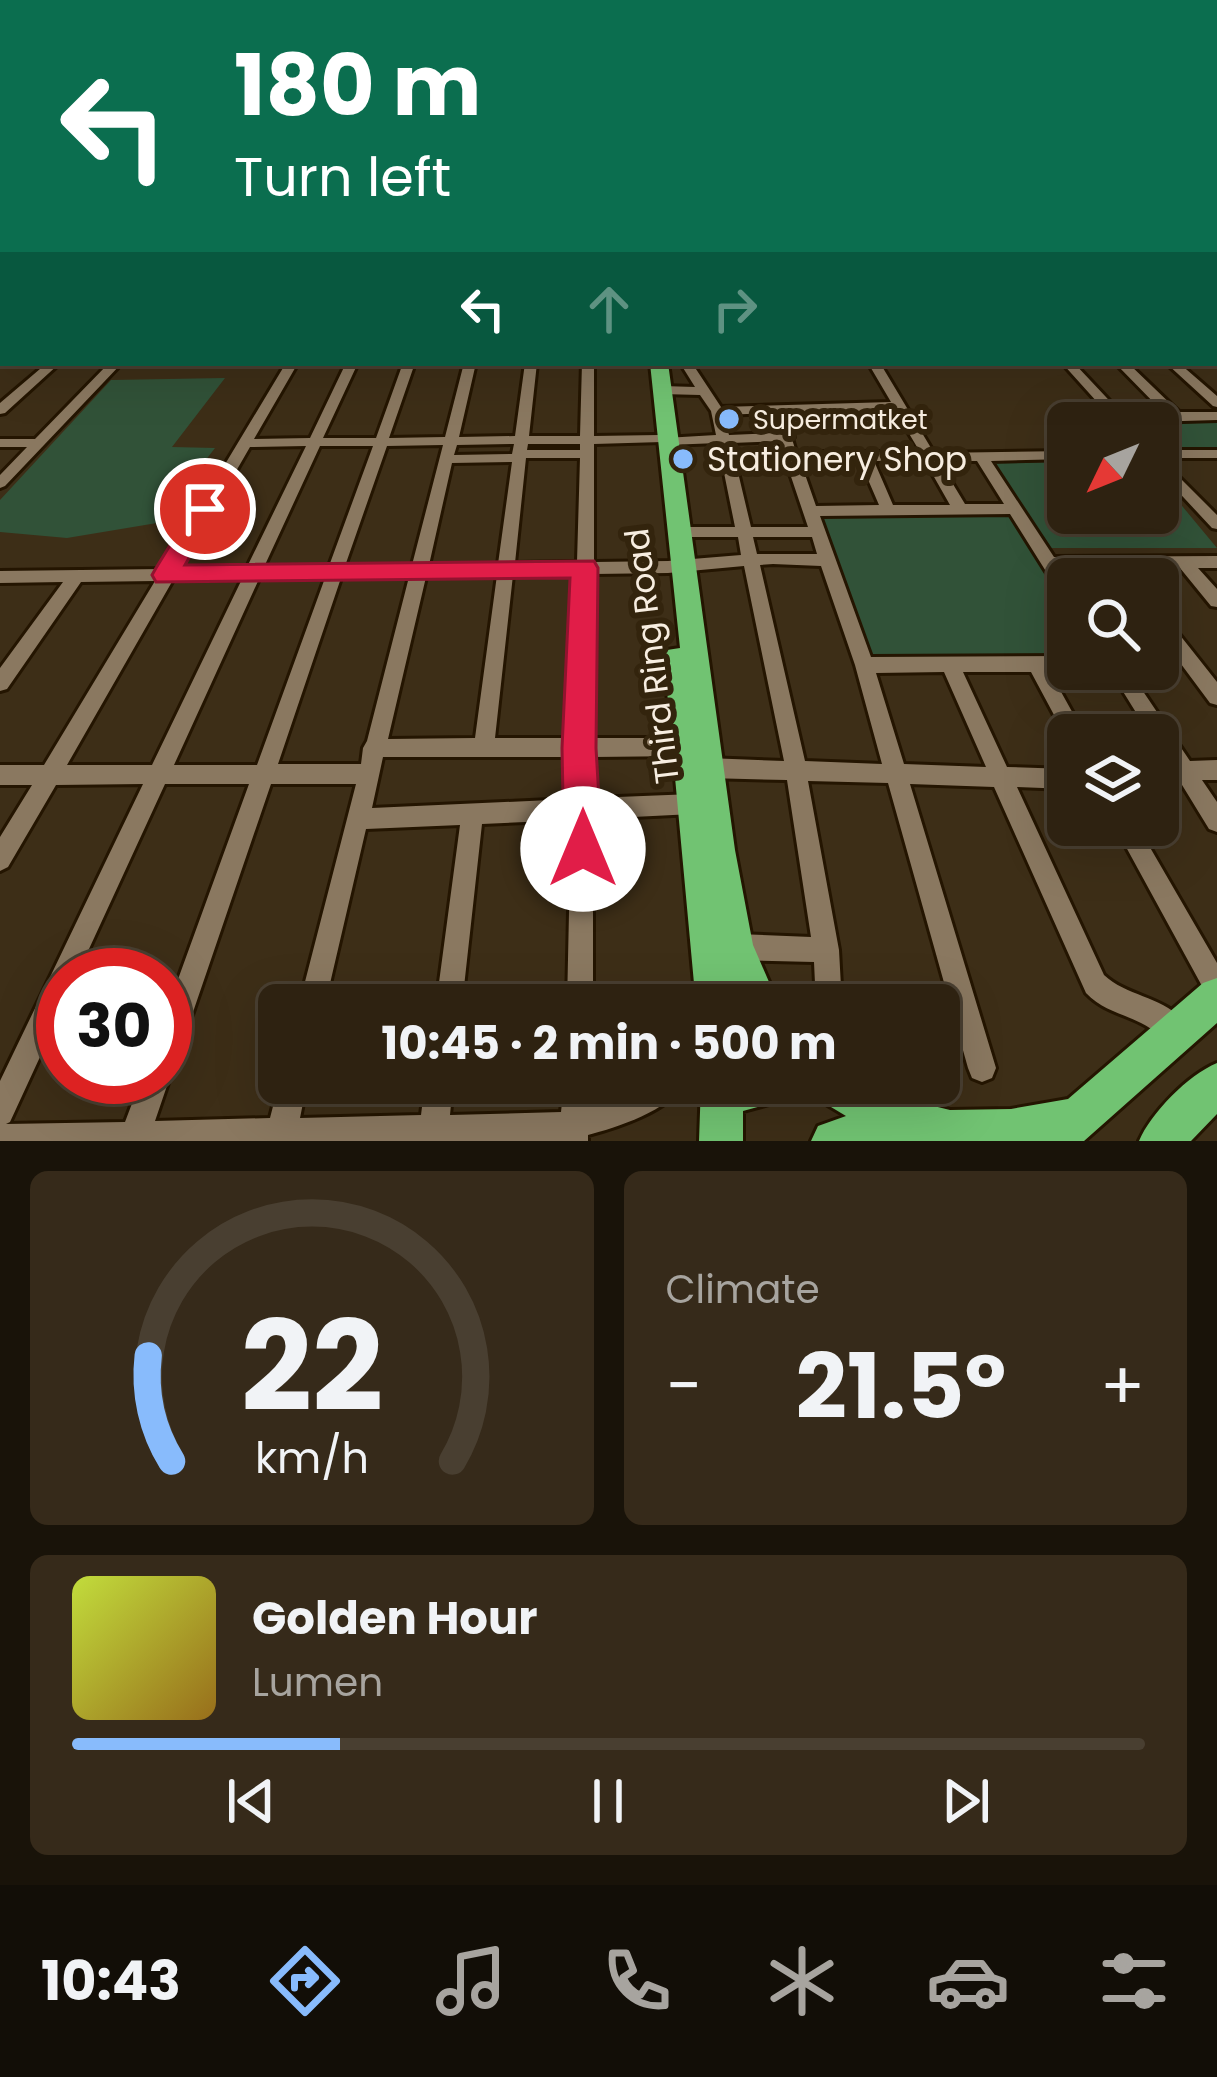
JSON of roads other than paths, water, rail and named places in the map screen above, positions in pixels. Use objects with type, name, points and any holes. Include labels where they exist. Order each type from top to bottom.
[{"type":"highway","name":"Third Ring Road","points":[[649,366],[679,532],[675,567]]},
{"type":"highway","name":"Third Ring Road","points":[[660,376],[697,758],[735,947],[751,984]]},
{"type":"highway","name":"Third Ring Road","points":[[697,758],[693,804],[713,984]]},
{"type":"highway","points":[[870,1104],[916,1129],[953,1138],[997,1140],[1065,1129],[1217,997]]},
{"type":"highway","points":[[1161,1141],[1217,1084]]},
{"type":"highway","points":[[722,1104],[722,1141]]},
{"type":"highway","points":[[833,1141],[869,1131],[916,1129]]},
{"type":"street","points":[[0,410],[51,366]]},
{"type":"street","points":[[0,483],[113,366]]},
{"type":"street","points":[[0,859],[290,366]]},
{"type":"street","points":[[77,948],[351,366]]},
{"type":"street","points":[[192,978],[409,366]]},
{"type":"street","points":[[317,984],[469,366]]},
{"type":"street","points":[[484,748],[502,569],[531,366]]},
{"type":"street","points":[[580,984],[584,810],[579,748],[588,366]]},
{"type":"street","points":[[688,366],[717,411],[796,770],[828,984]]},
{"type":"street","points":[[876,366],[961,510]]},
{"type":"street","points":[[1072,366],[1104,402]]},
{"type":"street","points":[[1124,366],[1161,402]]},
{"type":"street","points":[[1175,366],[1217,403]]},
{"type":"street","points":[[660,376],[706,391]]},
{"type":"street","points":[[717,411],[900,406]]},
{"type":"street","points":[[775,410],[864,665],[982,1068]]},
{"type":"street","points":[[1179,417],[1217,416]]},
{"type":"street","points":[[244,442],[384,441],[449,450],[519,450],[722,438],[865,454],[1047,456]]},
{"type":"street","points":[[0,443],[39,443]]},
{"type":"street","points":[[865,454],[888,510]]},
{"type":"street","points":[[1179,457],[1216,455]]},
{"type":"street","points":[[986,457],[1012,509],[1047,562]]},
{"type":"street","points":[[1179,481],[1217,524]]},
{"type":"street","points":[[679,532],[743,533],[888,510],[1012,509]]},
{"type":"street","points":[[0,577],[675,567],[828,560]]},
{"type":"street","points":[[1179,562],[1217,562]]},
{"type":"street","points":[[1184,562],[1217,602]]},
{"type":"street","points":[[0,683],[77,575]]},
{"type":"street","points":[[1179,647],[1217,697]]},
{"type":"street","points":[[1036,664],[1063,714]]},
{"type":"street","points":[[864,665],[1047,664]]},
{"type":"street","points":[[950,665],[1095,984],[1116,1002],[1154,1012],[1176,1033]]},
{"type":"street","points":[[1132,690],[1217,821]]},
{"type":"street","points":[[373,748],[579,748],[796,770],[1047,779]]},
{"type":"street","points":[[1179,770],[1217,770]]},
{"type":"street","points":[[0,775],[367,774]]},
{"type":"street","points":[[356,820],[693,804]]},
{"type":"street","points":[[452,984],[472,814]]},
{"type":"street","points":[[1138,846],[1217,988]]},
{"type":"street","points":[[735,947],[826,950]]},
{"type":"street","points":[[0,1112],[36,1036]]},
{"type":"street","points":[[134,1139],[146,1104]]},
{"type":"street","points":[[280,1137],[288,1104]]},
{"type":"street","points":[[433,1136],[437,1104]]},
{"type":"street","points":[[0,1139],[575,1133],[632,1104]]},
{"type":"place","name":"Supermatket","points":[[729,419]]},
{"type":"place","name":"Stationery Shop","points":[[683,459]]}]
